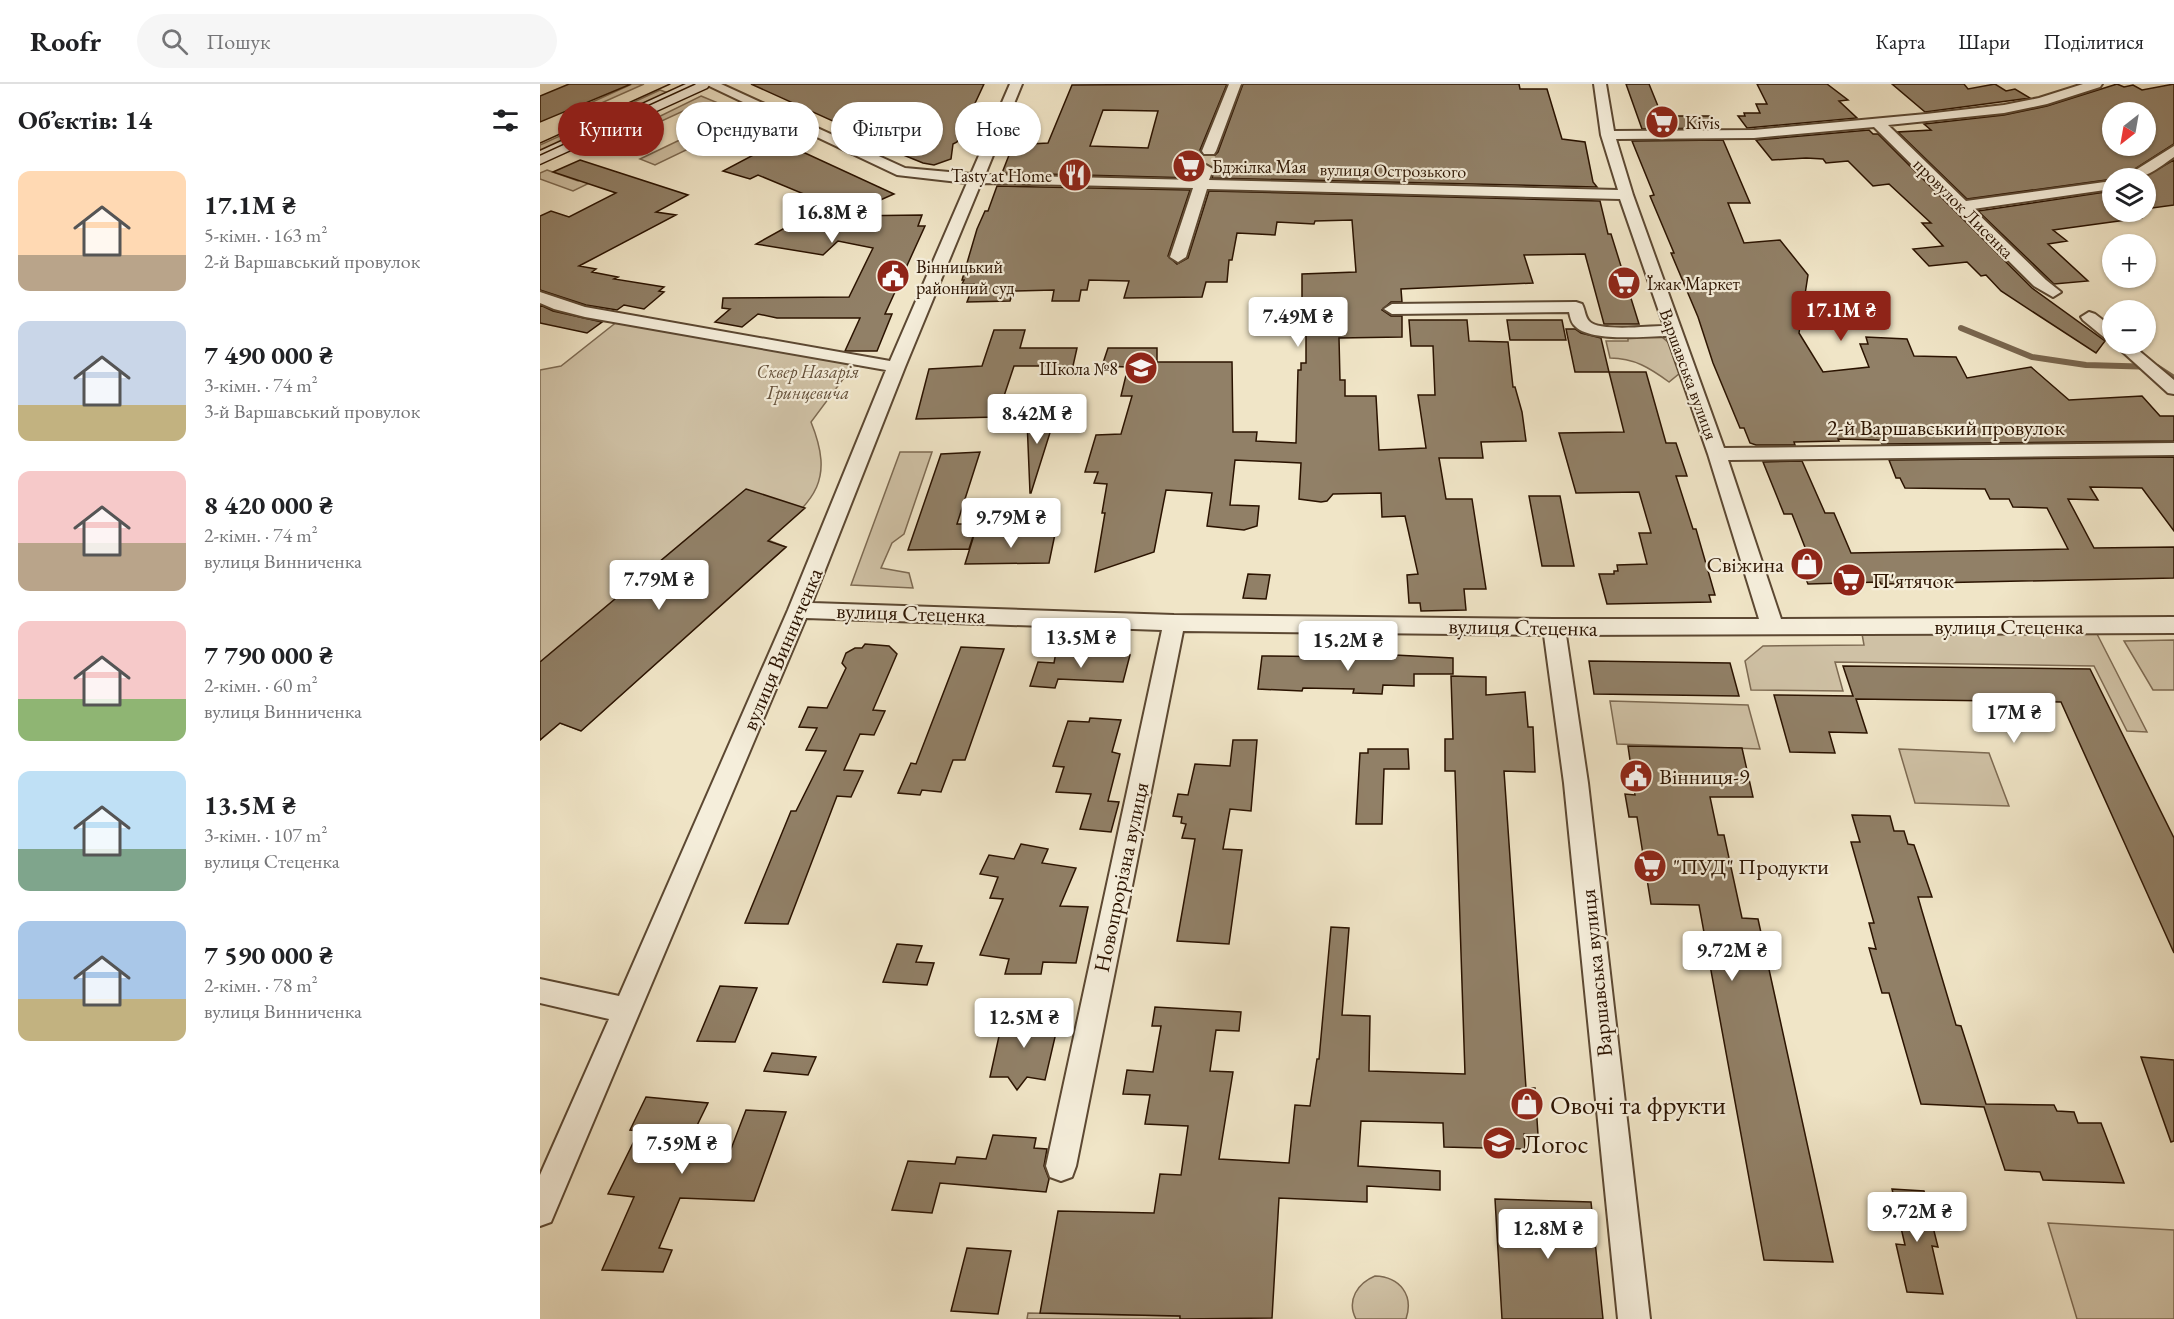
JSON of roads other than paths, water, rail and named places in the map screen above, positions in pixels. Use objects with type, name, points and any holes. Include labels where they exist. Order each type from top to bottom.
[{"type":"main road","points":[[540,139],[663,84]]},
{"type":"main road","points":[[540,158],[701,84]]},
{"type":"street","name":"вулиця Острозького","points":[[711,84],[902,172],[974,178],[1626,195]]},
{"type":"street","name":"вулиця Винниченка","points":[[540,1211],[800,610],[896,367],[956,198],[974,178],[1016,84]]},
{"type":"street","points":[[1209,151],[1235,84]]},
{"type":"street","name":"Варшавська вулиця","points":[[1600,84],[1608,135],[1626,195],[1717,454],[1773,628]]},
{"type":"street","points":[[1608,135],[1754,134],[2004,109],[2042,101],[2096,84]]},
{"type":"street","name":"провулок Лисенка","points":[[1877,122],[2040,283],[2053,292]]},
{"type":"street","points":[[2150,168],[2174,150]]},
{"type":"street","points":[[1178,257],[1206,169]]},
{"type":"street","points":[[902,172],[956,198]]},
{"type":"street","points":[[1964,206],[2102,186]]},
{"type":"street","points":[[540,297],[560,306],[585,312],[896,367]]},
{"type":"street","points":[[1392,309],[1576,307],[1580,322],[1595,330],[1674,332]]},
{"type":"street","points":[[2090,317],[2102,327]]},
{"type":"street","points":[[2134,354],[2174,389]]},
{"type":"street","name":"2-й Варшавський провулок","points":[[1717,454],[2174,449]]},
{"type":"street","name":"вулиця Стеценка","points":[[800,610],[1174,623],[1773,628],[2174,626]]},
{"type":"street","name":"Новопрорізна вулиця","points":[[1060,1166],[1174,623]]},
{"type":"street","name":"Варшавська вулиця","points":[[1554,627],[1576,783],[1634,1319]]},
{"type":"street","points":[[540,991],[627,1010]]},
{"type":"waterway","points":[[1961,328],[2032,357],[2086,365],[2157,367],[2174,378]]},
{"type":"tunnel","points":[[1206,169],[1209,151]]},
{"type":"tram line","points":[[540,143],[670,84]]},
{"type":"tram line","points":[[540,155],[695,84]]},
{"type":"place","name":"Kivis","points":[[1662,122]]},
{"type":"place","name":"Бджілка Мая","points":[[1189,166]]},
{"type":"place","name":"Tasty at Home","points":[[1075,175]]},
{"type":"place","name":"Вінницький районний суд","points":[[893,276]]},
{"type":"place","name":"Їжак Маркет","points":[[1624,283]]},
{"type":"place","name":"Школа №8","points":[[1141,368]]},
{"type":"place","name":"Свіжина","points":[[1807,564]]},
{"type":"place","name":"П'ятячок","points":[[1849,580]]},
{"type":"place","name":"Вінниця-9","points":[[1636,776]]},
{"type":"place","name":"\"ПУД\" Продукти","points":[[1650,866]]},
{"type":"place","name":"Овочі та фрукти","points":[[1527,1104]]},
{"type":"place","name":"Логос","points":[[1499,1143]]},
{"type":"park label","name":"Сквер Назарія Гринцевича","points":[[808,381]]}]
